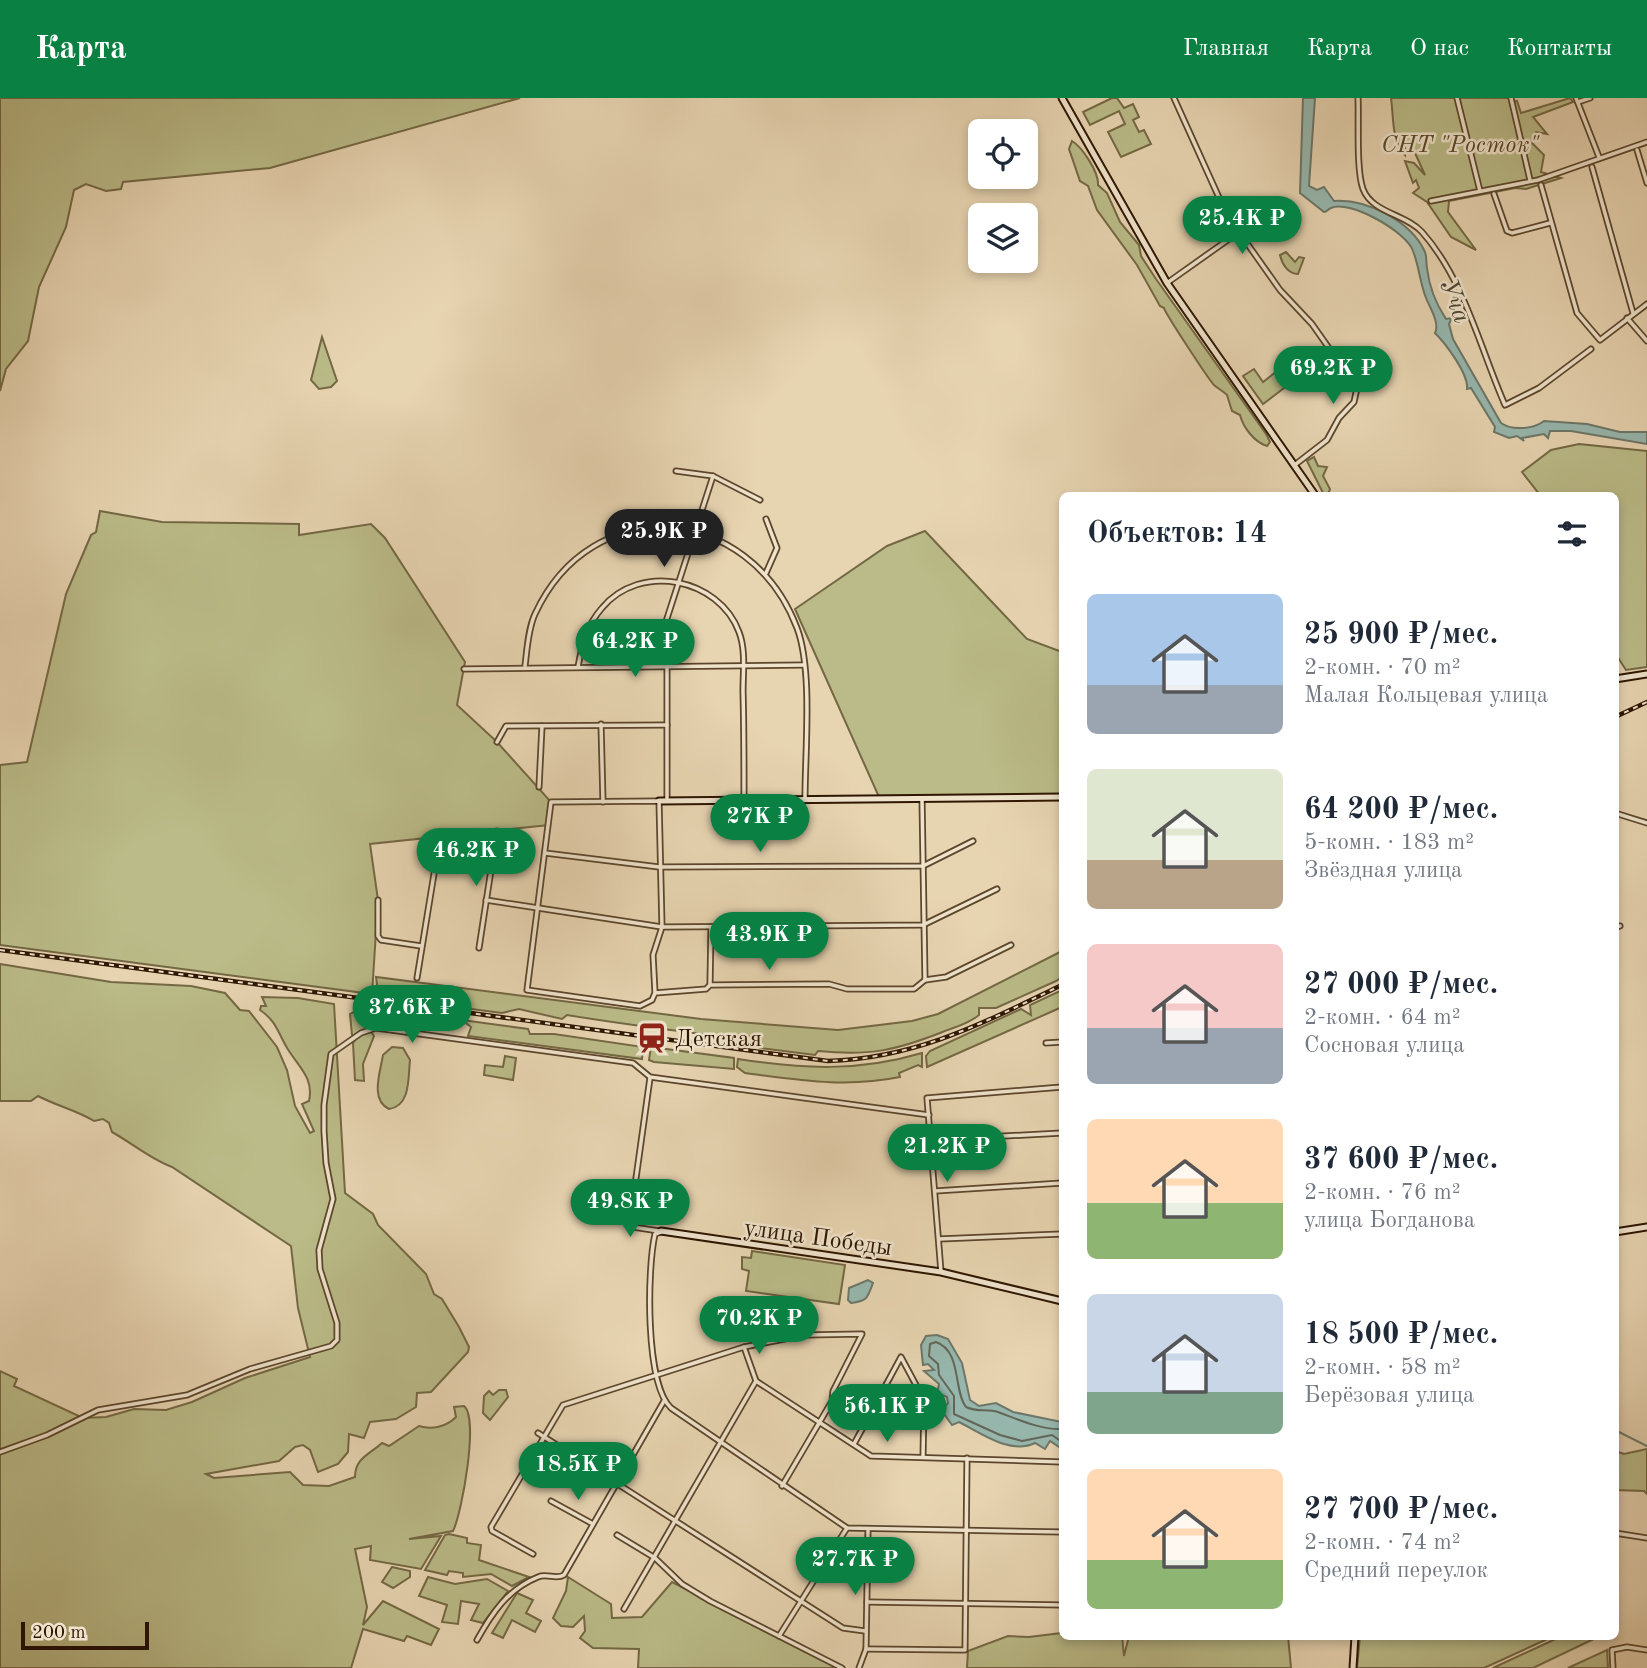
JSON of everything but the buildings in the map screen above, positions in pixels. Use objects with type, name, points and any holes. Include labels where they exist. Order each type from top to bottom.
[{"type":"street","points":[[1062,98],[1167,283],[1313,492]]},
{"type":"street","points":[[1174,98],[1221,202],[1239,232],[1280,290],[1312,324],[1357,388],[1353,402],[1339,418],[1334,432],[1322,446],[1296,464]]},
{"type":"street","points":[[1358,98],[1365,192],[1379,206],[1412,222],[1438,253],[1462,300],[1505,405],[1539,388],[1591,349]]},
{"type":"street","points":[[1457,98],[1480,191]]},
{"type":"street","points":[[1511,98],[1530,180]]},
{"type":"street","points":[[1590,98],[1577,100],[1600,157]]},
{"type":"street","points":[[1431,201],[1530,180],[1647,142]]},
{"type":"street","points":[[1637,150],[1647,183]]},
{"type":"street","points":[[1592,167],[1633,313]]},
{"type":"street","points":[[1541,185],[1577,313],[1600,340],[1647,304]]},
{"type":"street","points":[[1494,194],[1507,230],[1512,233],[1550,223]]},
{"type":"street","points":[[1167,283],[1239,232]]},
{"type":"street","points":[[1627,318],[1647,341]]},
{"type":"street","points":[[676,471],[713,475],[760,500]]},
{"type":"street","points":[[659,666],[661,638],[713,475]]},
{"type":"street","points":[[766,519],[777,548],[766,573]]},
{"type":"street","points":[[525,666],[534,615],[576,556],[619,534],[675,528],[697,532],[725,544],[766,573],[798,630],[804,665],[805,798]]},
{"type":"street","points":[[578,667],[590,625],[617,594],[635,585],[659,580],[680,582],[699,588],[717,599],[729,612],[743,646],[744,799]]},
{"type":"street","points":[[464,669],[525,666],[804,665]]},
{"type":"street","points":[[667,666],[667,800]]},
{"type":"street","points":[[1619,678],[1647,674]]},
{"type":"street","points":[[601,724],[603,802]]},
{"type":"street","points":[[497,742],[506,726],[667,725]]},
{"type":"street","points":[[540,787],[542,726]]},
{"type":"street","points":[[659,801],[662,927],[653,955],[655,993],[652,1000],[640,1006],[527,990],[551,802],[1059,797]]},
{"type":"street","points":[[922,799],[925,981]]},
{"type":"street","points":[[1619,814],[1647,823]]},
{"type":"street","points":[[479,948],[496,831]]},
{"type":"street","points":[[417,978],[440,837]]},
{"type":"street","points":[[545,853],[659,867],[923,866],[973,841]]},
{"type":"street","points":[[486,900],[662,927],[923,925],[998,889]]},
{"type":"street","points":[[378,900],[378,936],[381,940],[422,947]]},
{"type":"street","points":[[710,985],[711,927]]},
{"type":"street","points":[[655,993],[706,989],[710,985],[829,984],[847,989],[914,989],[925,981],[946,977],[1011,945]]},
{"type":"street","points":[[0,1452],[57,1431],[98,1410],[187,1395],[250,1369],[331,1346],[337,1340],[337,1323],[323,1285],[319,1250],[333,1199],[326,1163],[324,1105],[331,1054],[367,1030],[389,1029],[633,1063],[650,1077],[929,1115]]},
{"type":"street","points":[[1046,1043],[1059,1042]]},
{"type":"street","name":"улица Победы","points":[[650,1077],[630,1221],[633,1227],[942,1272],[1059,1300]]},
{"type":"street","points":[[942,1272],[927,1098],[1059,1087]]},
{"type":"street","points":[[931,1140],[1059,1133]]},
{"type":"street","points":[[935,1191],[1059,1183]]},
{"type":"street","points":[[1619,1231],[1647,1227]]},
{"type":"street","points":[[662,1231],[655,1234],[650,1262],[655,1374],[664,1401],[782,1486],[846,1528],[868,1531],[1059,1532]]},
{"type":"street","points":[[939,1239],[1059,1234]]},
{"type":"street","points":[[533,1554],[492,1531],[491,1527],[540,1435],[566,1404],[744,1347],[805,1335],[862,1334],[820,1422],[782,1486]]},
{"type":"street","points":[[744,1347],[756,1381],[871,1456],[1059,1462]]},
{"type":"street","points":[[854,1445],[901,1357],[924,1400],[923,1457]]},
{"type":"street","points":[[624,1609],[756,1381]]},
{"type":"street","points":[[477,1640],[489,1619],[512,1590],[541,1575],[564,1576],[664,1401]]},
{"type":"street","points":[[540,1435],[843,1628],[865,1631]]},
{"type":"street","points":[[866,1649],[965,1650],[963,1603],[967,1458]]},
{"type":"street","points":[[551,1501],[593,1524]]},
{"type":"street","points":[[778,1637],[803,1602],[846,1528]]},
{"type":"street","points":[[859,1668],[866,1649],[868,1531]]},
{"type":"street","points":[[1619,1534],[1647,1538]]},
{"type":"street","points":[[617,1535],[655,1558],[682,1584],[778,1637],[842,1668]]},
{"type":"street","points":[[867,1602],[1059,1605]]},
{"type":"street","points":[[1353,1668],[1355,1640]]},
{"type":"street","points":[[1612,1668],[1612,1650],[1627,1647],[1647,1650]]},
{"type":"green space","points":[[0,98],[520,98],[270,168],[123,182],[121,189],[106,191],[86,184],[74,190],[66,227],[39,287],[28,341],[6,369],[0,391]]},
{"type":"green space","points":[[1117,98],[1124,108],[1133,104],[1139,117],[1133,120],[1139,132],[1144,130],[1151,144],[1121,157],[1108,132],[1125,124],[1119,111],[1090,125],[1083,112]]},
{"type":"green space","name":"СНТ \"Росток\"","points":[[1391,98],[1509,98],[1511,102],[1517,101],[1521,113],[1570,98],[1573,102],[1533,117],[1547,134],[1536,132],[1531,142],[1544,155],[1541,172],[1561,178],[1526,189],[1515,188],[1449,201],[1448,212],[1476,250],[1451,237],[1427,202],[1413,193],[1419,188],[1416,180],[1413,183],[1405,161],[1414,163],[1425,175],[1410,142],[1405,143],[1405,155],[1397,142]]},
{"type":"green space","points":[[1072,141],[1089,160],[1096,173],[1098,185],[1107,193],[1120,222],[1139,245],[1141,256],[1156,279],[1266,434],[1270,442],[1267,446],[1254,438],[1246,429],[1240,415],[1232,411],[1227,395],[1210,380],[1164,308],[1160,306],[1137,265],[1097,210],[1088,186],[1080,181],[1069,149]]},
{"type":"green space","points":[[1286,252],[1295,262],[1299,257],[1304,258],[1298,274],[1291,272],[1284,265],[1280,255]]},
{"type":"green space","points":[[322,337],[337,381],[331,387],[319,389],[311,380]]},
{"type":"green space","points":[[1254,369],[1263,382],[1277,371],[1288,385],[1263,404],[1243,376]]},
{"type":"green space","points":[[1579,444],[1647,451],[1647,667],[1626,670],[1619,659],[1619,492],[1538,492],[1522,472],[1551,450]]},
{"type":"green space","points":[[1314,457],[1318,466],[1327,467],[1323,476],[1330,489],[1329,492],[1322,492],[1307,461]]},
{"type":"green space","points":[[100,511],[162,522],[299,524],[299,535],[371,524],[385,538],[465,662],[457,705],[497,742],[551,802],[549,825],[370,844],[378,900],[372,994],[0,945],[0,765],[27,762],[66,594],[91,535],[96,532]]},
{"type":"green space","points":[[925,531],[1027,639],[1059,651],[1059,796],[879,797],[795,609],[887,546]]},
{"type":"green space","points":[[1059,953],[1059,979],[1056,981],[996,1008],[979,1008],[979,1015],[970,1021],[909,1044],[880,1051],[852,1053],[818,1051],[815,1055],[760,1048],[760,1042],[753,1036],[733,1038],[567,1015],[562,1019],[519,1009],[502,1013],[372,996],[378,992],[376,977],[701,1019],[838,1030],[912,1021],[938,1014]]},
{"type":"green space","points":[[0,964],[111,982],[191,986],[225,993],[240,1010],[249,1011],[277,1047],[287,1070],[295,1106],[310,1133],[314,1131],[302,1104],[309,1101],[308,1080],[274,1024],[260,1010],[261,1006],[266,1006],[262,997],[298,998],[334,1004],[345,1193],[373,1214],[378,1225],[426,1274],[434,1294],[442,1299],[459,1327],[469,1347],[468,1352],[431,1392],[417,1393],[416,1407],[396,1419],[370,1422],[364,1438],[349,1434],[348,1452],[338,1464],[318,1472],[310,1450],[303,1445],[295,1447],[279,1461],[206,1474],[214,1478],[290,1472],[303,1485],[329,1486],[355,1477],[360,1461],[382,1443],[389,1446],[419,1426],[434,1428],[443,1425],[456,1417],[454,1407],[464,1406],[470,1428],[469,1446],[464,1487],[453,1531],[409,1539],[441,1536],[421,1569],[370,1560],[371,1546],[355,1549],[367,1607],[363,1625],[383,1601],[439,1629],[431,1645],[407,1636],[404,1641],[363,1629],[351,1668],[0,1668],[0,1371],[17,1379],[14,1386],[83,1418],[106,1417],[134,1409],[166,1410],[192,1402],[245,1378],[310,1357],[298,1308],[291,1246],[172,1167],[112,1132],[109,1123],[103,1119],[94,1121],[38,1096],[31,1101],[0,1101]]},
{"type":"green space","points":[[1059,991],[1059,1008],[927,1067],[926,1056],[930,1051],[1021,1009],[1031,1015],[1030,1005]]},
{"type":"green space","points":[[361,1008],[378,1013],[380,1019],[370,1030],[374,1036],[363,1064],[364,1081],[355,1080],[353,1043],[356,1039],[352,1035],[350,1014]]},
{"type":"green space","points":[[462,1020],[528,1029],[530,1034],[554,1034],[643,1047],[642,1059],[468,1036],[471,1027]]},
{"type":"green space","points":[[392,1047],[403,1048],[410,1060],[405,1097],[396,1107],[389,1109],[380,1099],[378,1085],[383,1055]]},
{"type":"green space","points":[[651,1047],[734,1058],[734,1069],[654,1062],[649,1060]]},
{"type":"green space","points":[[922,1053],[922,1067],[918,1065],[899,1073],[900,1077],[860,1082],[785,1078],[745,1073],[737,1067],[738,1059],[830,1067],[875,1063]]},
{"type":"green space","points":[[505,1056],[516,1058],[513,1080],[484,1075],[485,1065],[503,1067]]},
{"type":"green space","points":[[752,1251],[845,1265],[839,1304],[746,1291],[749,1271],[742,1269],[742,1257],[751,1258]]},
{"type":"green space","points":[[499,1390],[506,1390],[508,1397],[490,1420],[483,1413],[484,1396],[489,1391],[493,1395]]},
{"type":"green space","points":[[1647,1449],[1647,1494],[1644,1491],[1619,1490],[1619,1452],[1624,1454]]},
{"type":"green space","points":[[445,1535],[467,1538],[467,1543],[481,1545],[479,1560],[529,1577],[512,1586],[491,1574],[463,1577],[463,1573],[449,1571],[447,1575],[425,1570]]},
{"type":"green space","points":[[392,1567],[410,1571],[410,1577],[393,1588],[382,1582]]},
{"type":"green space","points":[[428,1577],[455,1584],[487,1579],[508,1591],[483,1623],[471,1620],[479,1604],[461,1601],[458,1624],[442,1622],[447,1605],[419,1596]]},
{"type":"green space","points":[[568,1577],[611,1604],[612,1618],[642,1617],[672,1582],[841,1668],[638,1668],[639,1649],[593,1648],[580,1638],[585,1631],[584,1616],[573,1627],[561,1626],[553,1618],[566,1591]]},
{"type":"green space","points":[[517,1593],[533,1600],[526,1613],[541,1621],[535,1632],[512,1620],[503,1638],[492,1633]]},
{"type":"green space","points":[[1059,1633],[1059,1640],[1122,1640],[1124,1656],[1128,1640],[1288,1640],[1291,1668],[967,1668],[968,1651],[1008,1636]]},
{"type":"green space","points":[[1360,1640],[1545,1640],[1484,1668],[1357,1668]]},
{"type":"green space","points":[[1553,1640],[1592,1640],[1533,1668],[1493,1668]]},
{"type":"green space","points":[[1607,1650],[1608,1668],[1568,1668]]},
{"type":"water","points":[[1303,98],[1315,98],[1309,186],[1317,190],[1324,187],[1334,201],[1347,201],[1374,208],[1410,231],[1425,252],[1429,281],[1436,301],[1446,319],[1452,318],[1449,324],[1453,339],[1501,423],[1523,428],[1544,421],[1587,424],[1620,432],[1647,432],[1647,444],[1571,431],[1550,431],[1548,438],[1544,434],[1522,438],[1524,441],[1517,436],[1509,438],[1494,432],[1495,427],[1471,388],[1467,389],[1460,367],[1435,333],[1435,320],[1408,243],[1376,219],[1339,206],[1324,212],[1300,193]]},
{"type":"water","points":[[868,1280],[873,1283],[866,1298],[851,1303],[848,1300],[849,1288]]},
{"type":"water","points":[[937,1335],[948,1339],[962,1363],[970,1400],[979,1406],[996,1403],[1013,1412],[1059,1421],[1059,1447],[1050,1441],[1045,1449],[1035,1443],[1025,1446],[1006,1445],[959,1422],[952,1425],[942,1411],[948,1403],[947,1397],[937,1393],[939,1384],[924,1371],[934,1370],[928,1364],[923,1365],[921,1345],[926,1336]]},
{"type":"waterway","points":[[1619,1432],[1647,1446]]},
{"type":"railway","points":[[1619,715],[1647,702]]},
{"type":"railway","points":[[0,950],[828,1061],[891,1053],[920,1046],[977,1025],[1059,986]]},
{"type":"place","name":"Детская","points":[[652,1038]]},
{"type":"water label","name":"Уча","points":[[1456,300]]}]
